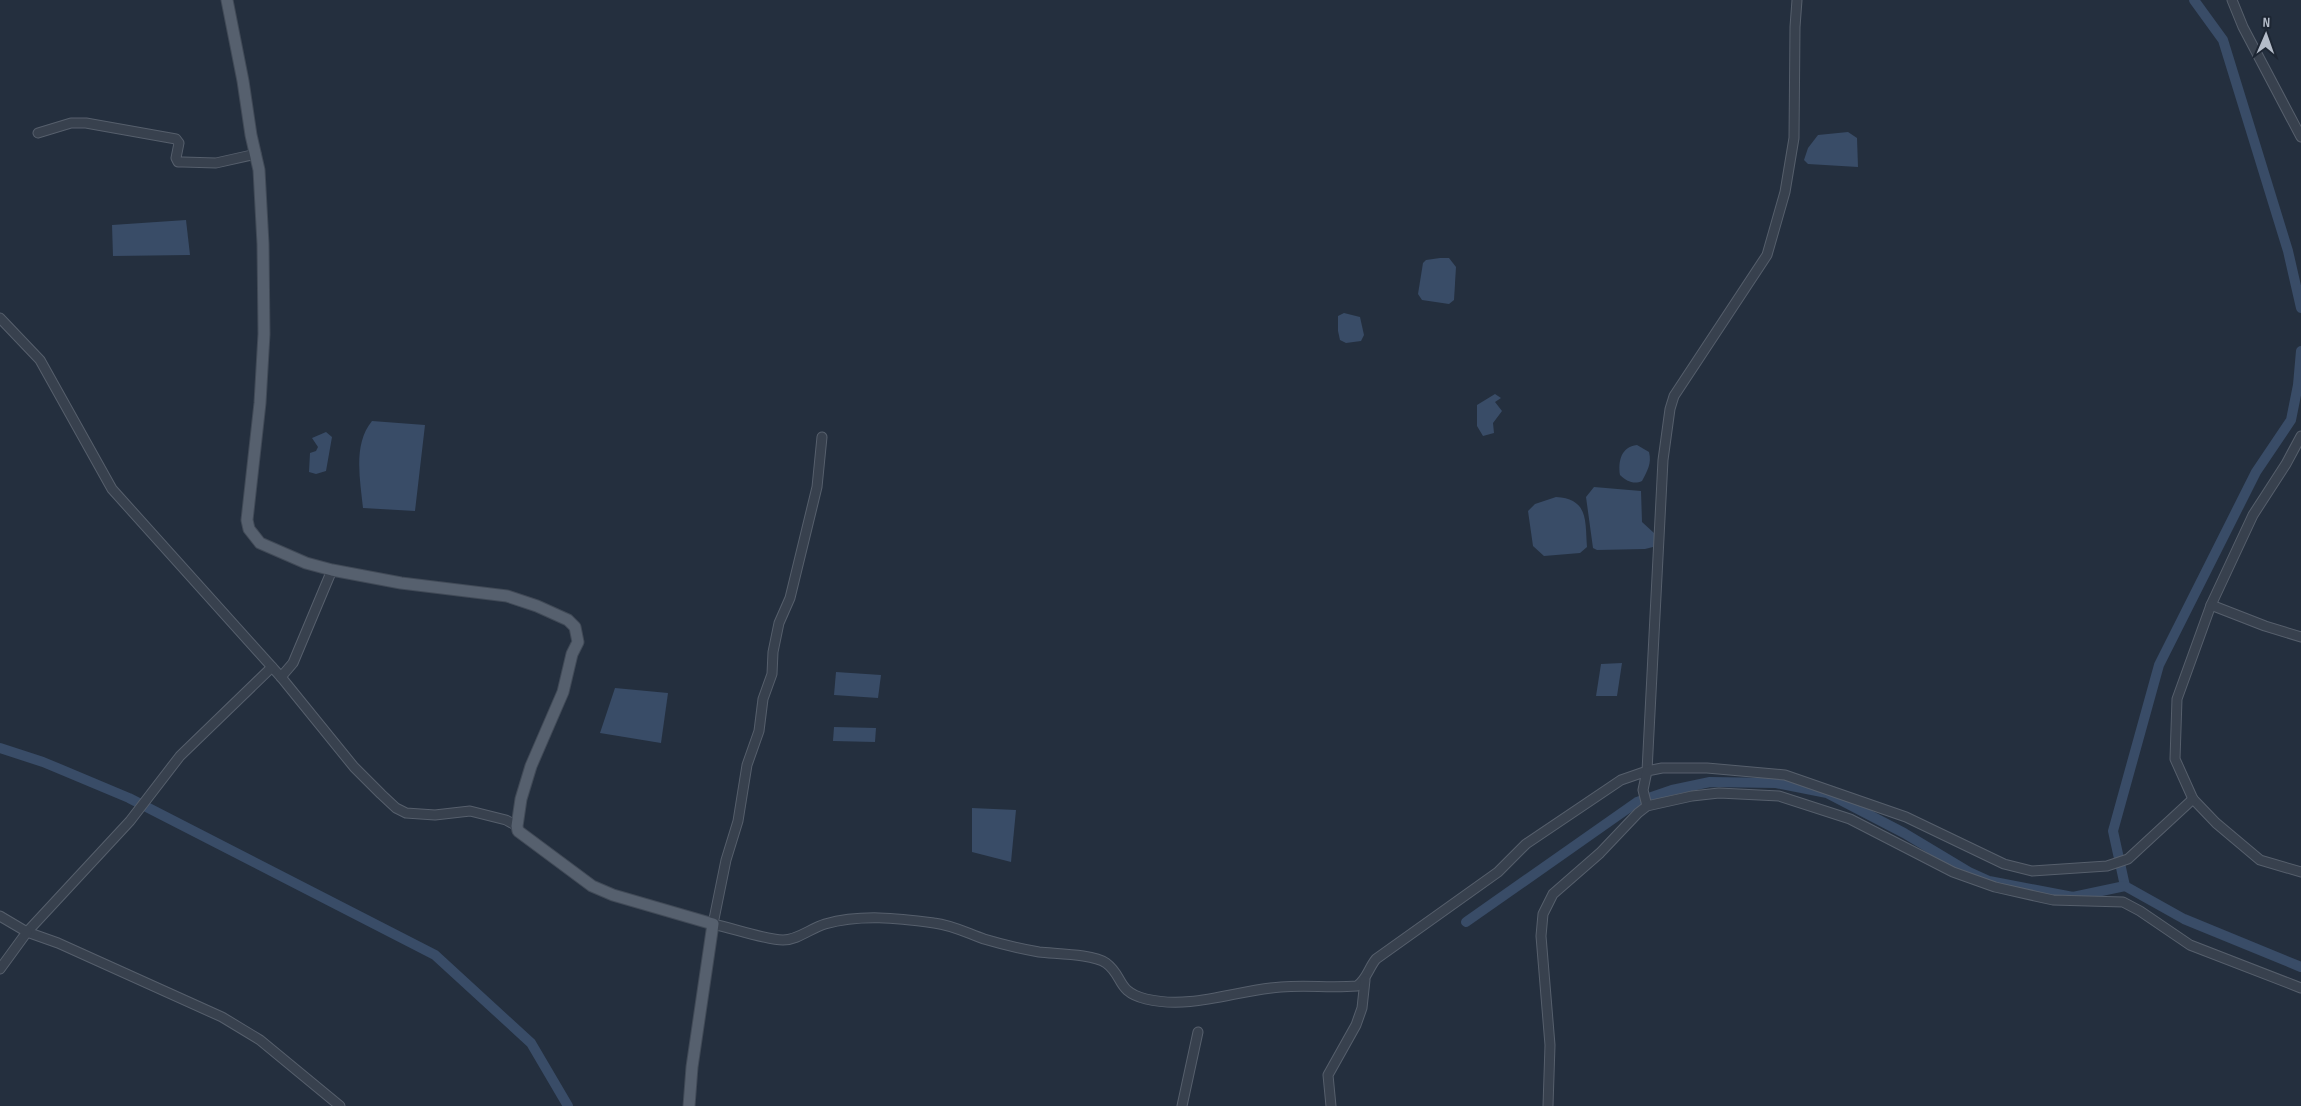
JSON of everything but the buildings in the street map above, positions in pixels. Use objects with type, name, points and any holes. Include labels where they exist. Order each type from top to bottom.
[{"type":"main road","points":[[227,0],[259,170],[263,244],[263,346],[260,403],[247,520],[249,528],[260,543],[299,560],[332,570],[401,583],[507,596],[554,613],[568,620],[575,627],[578,642],[572,654],[567,677],[531,766],[521,799],[517,826],[522,836],[558,859],[592,886],[613,895],[713,924],[692,1067],[689,1106]]},
{"type":"street","points":[[1646,804],[1643,790],[1647,771],[1662,460],[1670,409],[1674,396],[1767,255],[1785,192],[1794,138],[1795,27],[1798,0]]},
{"type":"street","points":[[2232,0],[2242,27],[2301,137]]},
{"type":"street","points":[[38,133],[71,123],[86,123],[176,139],[179,143],[176,158],[178,162],[216,163],[256,154]]},
{"type":"street","points":[[0,318],[40,360],[112,489],[282,677],[354,767],[396,808],[406,813],[470,811],[506,820],[517,826]]},
{"type":"street","points":[[2301,436],[2286,464],[2252,515],[2211,604],[2177,699],[2175,759],[2193,799],[2216,823],[2260,860],[2301,872]]},
{"type":"street","points":[[822,437],[817,487],[790,598],[779,623],[773,652],[772,674],[763,699],[759,731],[747,765],[738,821],[726,860],[713,924],[783,940],[796,938],[810,929],[825,924],[854,918],[890,918],[940,924],[963,929],[984,938],[1037,951],[1101,961],[1106,963],[1123,988],[1134,996],[1149,1000],[1186,1002],[1215,999],[1281,986],[1357,986],[1365,980]]},
{"type":"street","points":[[282,677],[293,663],[332,570]]},
{"type":"street","points":[[2211,604],[2266,626],[2301,637]]},
{"type":"street","points":[[0,969],[27,932],[130,821],[180,756],[272,667]]},
{"type":"street","points":[[1331,1106],[1328,1075],[1356,1025],[1362,1008],[1365,980],[1370,967],[1376,959],[1498,872],[1526,844],[1621,780],[1662,768],[1707,768],[1785,775],[1906,817],[2004,864],[2032,872],[2107,866],[2128,859],[2193,799]]},
{"type":"street","points":[[1548,1106],[1550,1045],[1541,936],[1542,914],[1553,894],[1600,853],[1646,804],[1692,796],[1719,792],[1779,796],[1850,818],[1953,872],[1995,887],[2053,900],[2123,902],[2140,911],[2190,946],[2301,988]]},
{"type":"street","points":[[0,916],[27,932],[58,943],[222,1017],[260,1040],[340,1106]]},
{"type":"street","points":[[1182,1106],[1198,1032]]},
{"type":"water","points":[[1848,132],[1857,138],[1858,167],[1808,164],[1804,160],[1808,148],[1818,135]]},
{"type":"water","points":[[186,220],[190,255],[113,256],[112,225]]},
{"type":"water","points":[[1449,258],[1456,267],[1454,300],[1449,304],[1422,300],[1418,294],[1423,263],[1426,260]]},
{"type":"water","points":[[1344,313],[1360,317],[1364,335],[1361,341],[1346,343],[1340,340],[1338,316]]},
{"type":"water","points":[[1495,394],[1501,398],[1495,402],[1502,411],[1493,423],[1494,433],[1483,436],[1477,426],[1477,405]]},
{"type":"water","points":[[372,421],[425,425],[415,511],[363,508],[359,462],[360,451],[366,430]]},
{"type":"water","points":[[326,432],[332,437],[326,471],[316,474],[309,472],[310,453],[316,451],[318,447],[312,438]]},
{"type":"water","points":[[1637,445],[1649,452],[1650,460],[1642,481],[1627,481],[1620,475],[1620,460],[1627,449]]},
{"type":"water","points":[[1594,487],[1641,491],[1642,522],[1654,533],[1657,546],[1645,549],[1597,550],[1593,548],[1586,497]]},
{"type":"water","points":[[1556,497],[1574,502],[1583,513],[1587,547],[1580,553],[1544,556],[1533,546],[1528,511],[1535,504]]},
{"type":"water","points":[[1622,663],[1617,696],[1596,696],[1601,664]]},
{"type":"water","points":[[836,672],[881,675],[878,698],[834,695]]},
{"type":"water","points":[[615,688],[668,693],[661,743],[600,733]]},
{"type":"water","points":[[834,727],[876,728],[875,742],[833,741]]},
{"type":"water","points":[[972,808],[1016,810],[1011,862],[972,852]]},
{"type":"waterway","points":[[2194,0],[2223,40],[2288,251],[2301,308]]},
{"type":"waterway","points":[[2125,886],[2113,831],[2159,665],[2256,472],[2291,420],[2298,385],[2301,351]]},
{"type":"waterway","points":[[0,748],[43,762],[129,798],[435,955],[531,1043],[568,1106]]},
{"type":"waterway","points":[[1466,922],[1637,802],[1672,790],[1710,782],[1776,783],[1827,793],[1904,833],[1969,872],[1989,881],[2073,897],[2125,886],[2184,919],[2301,967]]}]
